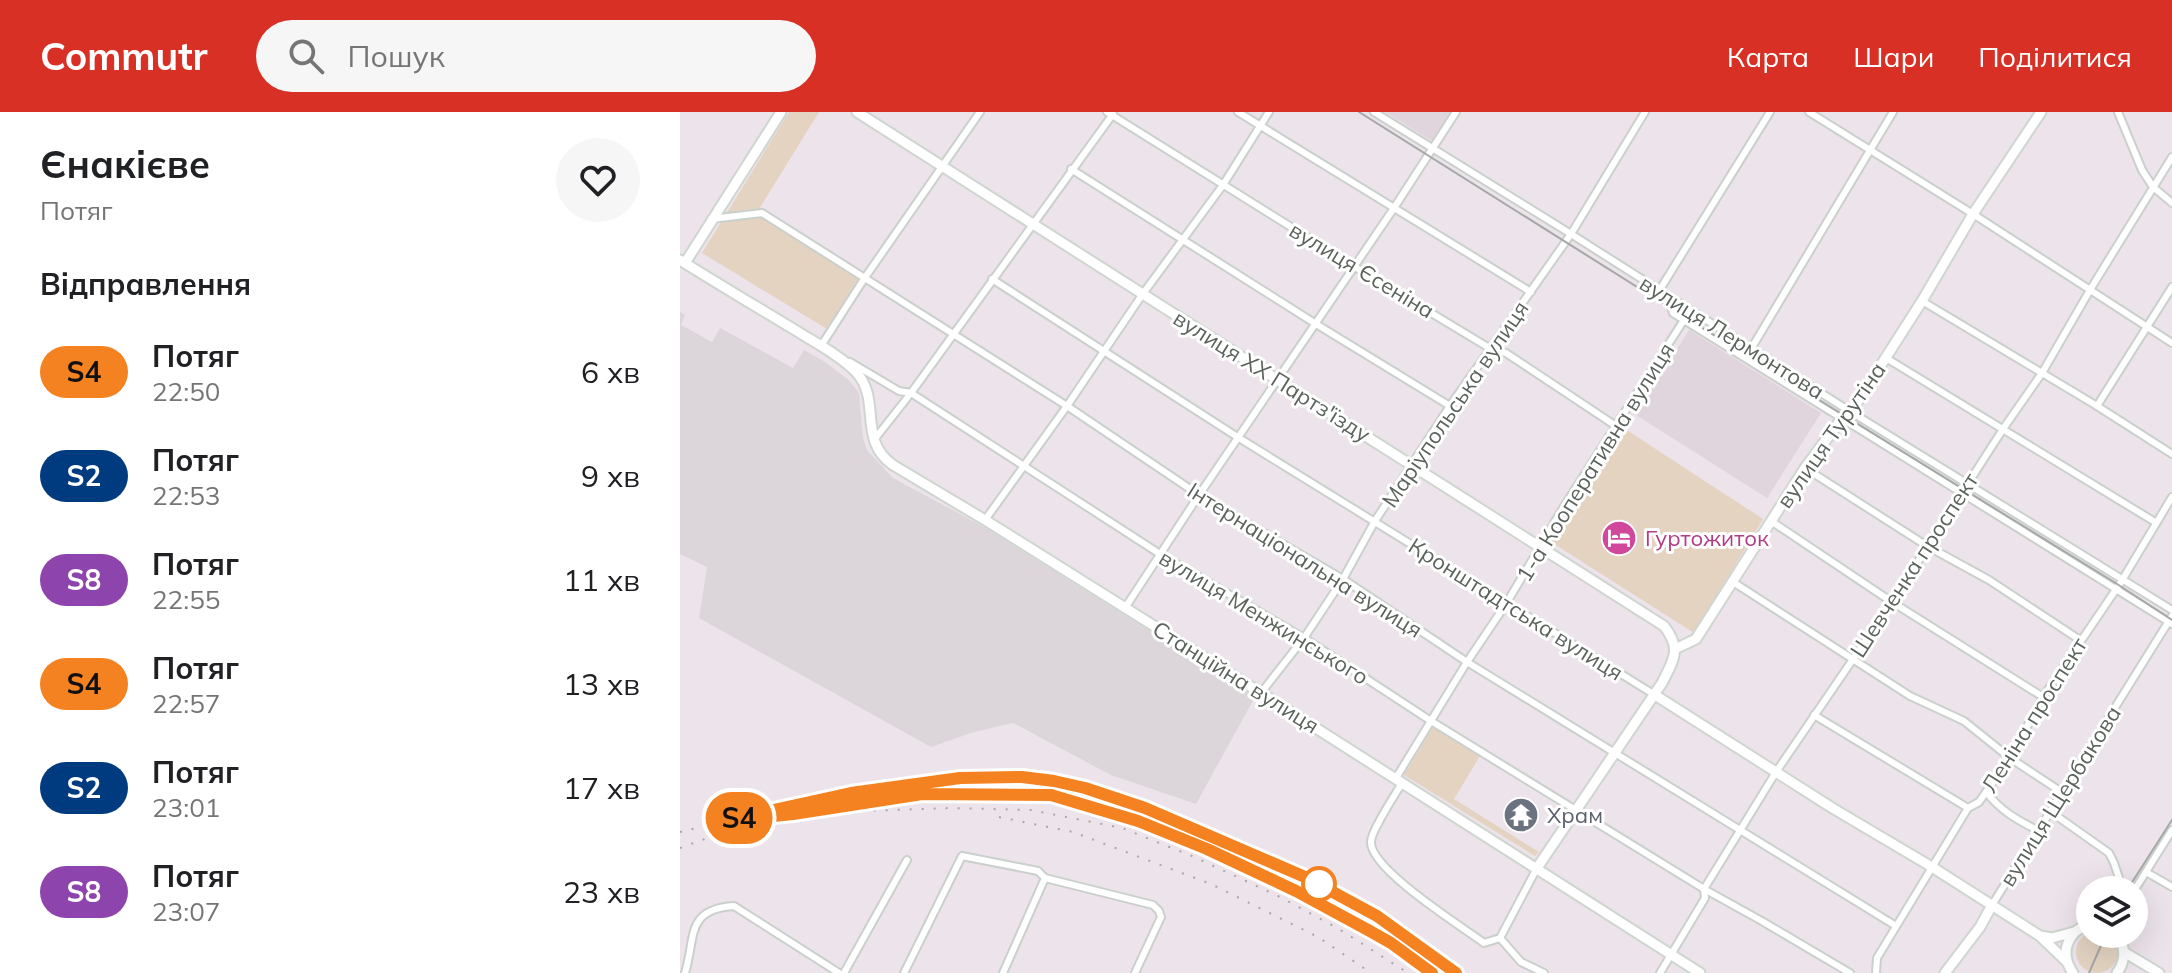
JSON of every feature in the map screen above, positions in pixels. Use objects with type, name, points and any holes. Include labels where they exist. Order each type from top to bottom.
[{"type":"street","points":[[683,261],[781,112]]},
{"type":"street","name":"вулиця XX Партз'їзду","points":[[857,112],[1664,626],[1673,638],[1675,649]]},
{"type":"street","points":[[874,440],[865,386],[856,372],[821,346],[980,112]]},
{"type":"street","points":[[1238,112],[1531,292]]},
{"type":"street","points":[[985,520],[1223,185],[1269,112]]},
{"type":"street","name":"вулиця Лермонтова","points":[[1374,112],[1851,412],[2122,578],[2171,618]]},
{"type":"street","points":[[1125,608],[1456,112]]},
{"type":"street","name":"Маріупольська вулиця","points":[[1261,693],[1304,638],[1343,579],[1375,521],[1450,406],[1571,234],[1645,112]]},
{"type":"street","points":[[1659,291],[1770,112]]},
{"type":"street","points":[[1809,112],[2172,343]]},
{"type":"street","points":[[1751,349],[1893,112]]},
{"type":"street","name":"вулиця Турутіна","points":[[1537,868],[1655,695],[1673,660],[1675,649],[1696,639],[1805,468],[1846,413],[1851,412],[1973,214],[2041,112]]},
{"type":"street","points":[[2118,112],[2142,170],[2153,187],[2172,203]]},
{"type":"street","points":[[874,440],[1111,113]]},
{"type":"street","name":"вулиця Єсеніна","points":[[1111,113],[1355,267],[1491,349],[1506,353],[1616,426]]},
{"type":"street","name":"Шевченка проспект","points":[[1660,973],[1705,898],[1704,889],[1776,772],[2042,373],[2172,157]]},
{"type":"street","points":[[1071,169],[1450,406]]},
{"type":"street","name":"Інтернаціональна вулиця","points":[[711,219],[762,213],[1067,406],[1199,495],[1343,579],[1467,662],[1896,926]]},
{"type":"street","name":"вулиця Менжинського","points":[[683,261],[821,346],[899,391],[911,393],[1160,554],[1304,638],[1431,721],[1704,889],[1850,973]]},
{"type":"street","name":"Кронштадтська вулиця","points":[[992,279],[1239,438],[1992,905],[2040,936],[2069,969]]},
{"type":"street","points":[[2097,406],[2172,287]]},
{"type":"street","name":"1-а Кооперативна вулиця","points":[[1500,938],[1484,943],[1402,883],[1371,851],[1370,838],[1431,721],[1684,320],[1673,313],[1667,296]]},
{"type":"street","points":[[1922,301],[2172,454]]},
{"type":"street","name":"вулиця Лермонтова","points":[[1684,320],[2116,588],[2171,618]]},
{"type":"street","points":[[1886,358],[2155,522]]},
{"type":"street","name":"Станційна вулиця","points":[[874,440],[876,449],[884,459],[1261,693],[1700,973]]},
{"type":"street","points":[[1805,468],[1927,546],[1989,580],[2080,640]]},
{"type":"street","name":"Леніна проспект","points":[[1876,973],[1877,958],[1968,808],[1979,802],[2010,758],[2043,697],[2172,497]]},
{"type":"street","points":[[1771,521],[2043,697]]},
{"type":"street","points":[[1733,582],[1910,696],[1964,721],[2010,758],[2063,793]]},
{"type":"street","name":"вулиця Щербакова","points":[[1945,973],[1980,927],[2171,618]]},
{"type":"street","points":[[1814,715],[1968,808]]},
{"type":"street","points":[[1986,792],[1997,806],[2014,819],[2039,831]]},
{"type":"street","points":[[2051,812],[2109,853],[2118,876]]},
{"type":"street","points":[[2143,876],[2172,830]]},
{"type":"street","points":[[904,973],[962,856],[1038,871],[1045,878],[1153,905],[1161,917],[1135,973]]},
{"type":"street","points":[[685,973],[695,928],[701,917],[716,907],[734,906],[842,973],[907,860]]},
{"type":"street","points":[[1537,868],[1500,938],[1521,962],[1544,973]]},
{"type":"street","points":[[2146,872],[2172,887]]},
{"type":"street","points":[[1003,973],[1045,878]]},
{"type":"street","points":[[2040,936],[2052,938],[2074,932]]},
{"type":"street","points":[[2069,969],[2066,946],[2074,932]]},
{"type":"street","points":[[2117,973],[2123,965],[2123,948]]},
{"type":"street","points":[[2124,952],[2159,973]]},
{"type":"shaded area","points":[[789,112],[819,112],[756,214],[859,277],[827,329],[702,253]]},
{"type":"shaded area","points":[[1385,112],[1450,112],[1432,141]]},
{"type":"shaded area","points":[[680,312],[685,315],[681,325],[712,342],[720,328],[793,368],[804,350],[822,360],[849,380],[859,393],[867,450],[893,478],[984,527],[1255,697],[1196,804],[1111,775],[1013,723],[931,747],[699,618],[707,567],[680,554]]},
{"type":"shaded area","points":[[1689,330],[1821,413],[1767,498],[1636,415]]},
{"type":"shaded area","points":[[1622,427],[1763,519],[1694,633],[1551,542]]},
{"type":"shaded area","points":[[1433,727],[1480,756],[1454,799],[1539,852],[1535,856],[1404,775]]},
{"type":"shaded area","points":[[2077,948],[2117,948],[2112,967],[2097,973],[2082,967],[2076,952]]},
{"type":"tram line","points":[[1359,112],[2172,620]]},
{"type":"tram line","points":[[2136,876],[2172,820]]},
{"type":"tram line","points":[[2089,973],[2100,948]]},
{"type":"railway","points":[[680,832],[805,802],[892,786],[977,777],[1019,777],[1061,782],[1142,807],[1306,877],[1387,923],[1456,973]]},
{"type":"railway","points":[[906,796],[1051,795],[1138,821],[1296,891],[1391,943],[1432,973]]},
{"type":"railway","points":[[790,817],[834,812],[950,808],[1031,810],[1122,828],[1278,896],[1339,929],[1408,973]]},
{"type":"railway","points":[[999,817],[1073,832],[1211,884],[1318,937],[1371,973]]},
{"type":"railway","points":[[680,848],[727,831]]},
{"type":"train","name":"S4","points":[[1432,973],[1368,930],[1296,891],[1207,849],[1138,821],[1051,795],[922,794],[724,821],[851,793],[960,778],[1022,777],[1054,781],[1145,808],[1305,877],[1377,916],[1456,973]]},
{"type":"place","name":"Гуртожиток","points":[[1619,538]]},
{"type":"place","name":"Храм","points":[[1521,815]]}]
